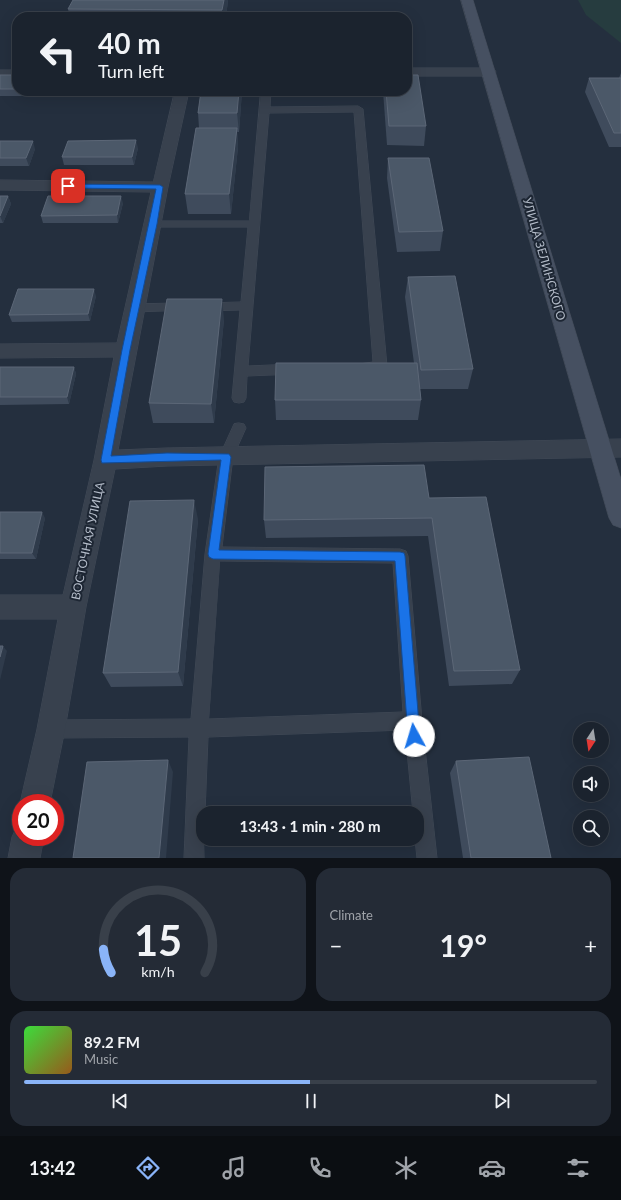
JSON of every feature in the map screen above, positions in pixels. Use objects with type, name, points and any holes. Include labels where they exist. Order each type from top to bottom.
[{"type":"main road","name":"УЛИЦА ЗЕЛИНСКОГО","points":[[467,0],[611,448],[621,518]]},
{"type":"street","points":[[412,72],[489,72]]},
{"type":"street","points":[[0,74],[12,74]]},
{"type":"street","name":"ВОСТОЧНАЯ УЛИЦА","points":[[38,794],[73,607],[105,460],[160,187],[181,96]]},
{"type":"street","points":[[0,185],[160,187]]},
{"type":"street","points":[[0,351],[126,350]]},
{"type":"street","points":[[105,460],[167,457],[611,448]]},
{"type":"street","points":[[0,606],[73,607]]},
{"type":"street","points":[[24,858],[26,846]]},
{"type":"lane","points":[[239,398],[266,96]]},
{"type":"lane","points":[[265,110],[358,109],[380,366],[349,367]]},
{"type":"lane","points":[[153,224],[255,224]]},
{"type":"lane","points":[[135,308],[246,306]]},
{"type":"lane","points":[[241,371],[303,369]]},
{"type":"lane","points":[[194,858],[199,728],[213,554],[226,457],[238,428]]},
{"type":"lane","points":[[213,554],[400,556],[413,721],[427,858]]},
{"type":"lane","points":[[51,729],[199,728],[413,721]]},
{"type":"green space","points":[[578,0],[621,0],[621,43],[586,15]]},
{"type":"building","points":[[73,0],[224,0],[222,10],[68,9]]},
{"type":"building","points":[[0,75],[12,75],[12,89],[0,89]]},
{"type":"building","points":[[412,75],[418,75],[426,126],[389,126],[386,96],[412,96]]},
{"type":"building","points":[[589,78],[621,78],[621,133],[614,133]]},
{"type":"building","points":[[200,96],[239,96],[237,113],[198,113]]},
{"type":"building","points":[[196,128],[237,128],[229,194],[185,194]]},
{"type":"building","points":[[136,140],[132,157],[62,157],[68,141]]},
{"type":"building","points":[[0,141],[33,141],[26,158],[0,158]]},
{"type":"building","points":[[388,158],[429,158],[443,231],[399,232]]},
{"type":"building","points":[[0,196],[8,196],[0,216]]},
{"type":"building","points":[[48,196],[121,196],[117,215],[41,216]]},
{"type":"building","points":[[455,276],[473,369],[421,370],[408,277]]},
{"type":"building","points":[[18,289],[94,289],[88,314],[9,315]]},
{"type":"building","points":[[167,299],[222,299],[211,404],[149,403]]},
{"type":"building","points":[[276,363],[417,363],[421,400],[275,400]]},
{"type":"building","points":[[0,367],[74,367],[67,397],[0,397]]},
{"type":"building","points":[[424,465],[429,498],[486,497],[520,670],[454,671],[432,518],[264,520],[265,467]]},
{"type":"building","points":[[194,500],[178,672],[103,673],[130,501]]},
{"type":"building","points":[[0,512],[42,512],[32,553],[0,553]]},
{"type":"building","points":[[0,646],[3,646],[0,657]]},
{"type":"building","points":[[529,757],[551,858],[471,858],[456,761]]},
{"type":"building","points":[[168,760],[159,858],[73,858],[87,762]]},
{"type":"route","points":[[68,186],[160,187],[105,460],[167,457],[226,457],[213,554],[400,556],[414,736]]}]
